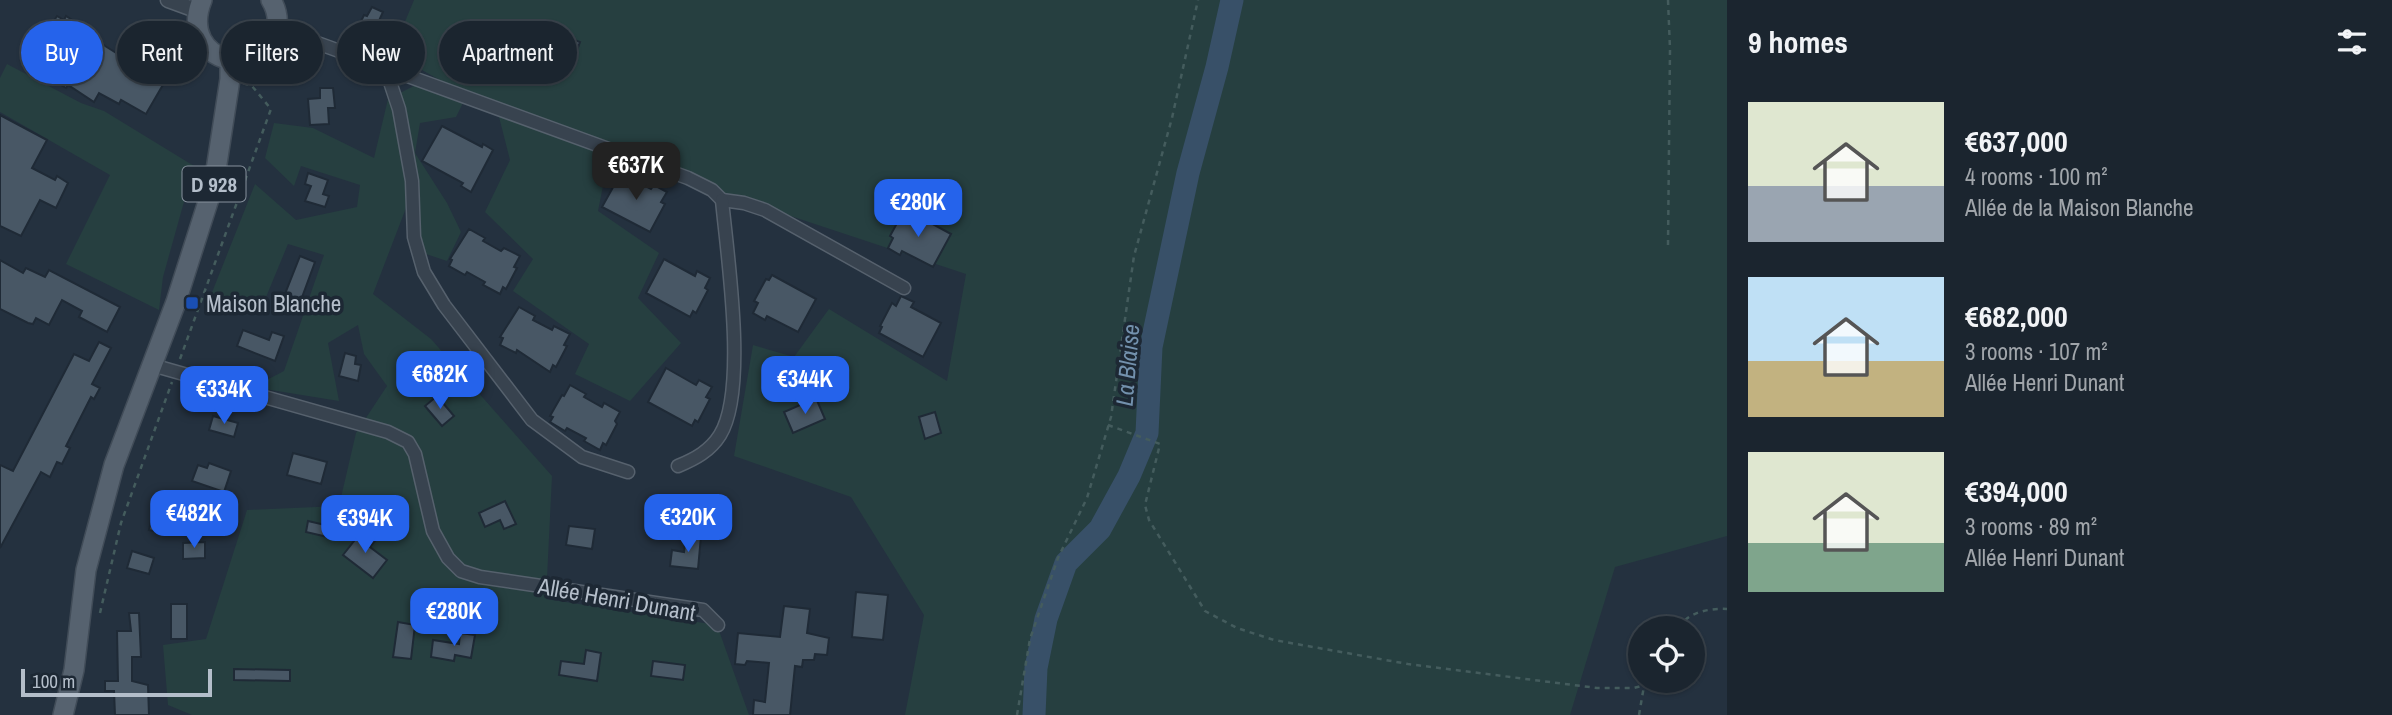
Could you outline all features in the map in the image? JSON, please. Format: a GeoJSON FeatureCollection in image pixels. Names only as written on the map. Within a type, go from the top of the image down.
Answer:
{"type":"FeatureCollection","features":[{"type":"Feature","properties":{"kind":"main road"},"geometry":{"type":"LineString","coordinates":[[271,0],[277,21]]}},
{"type":"Feature","properties":{"kind":"main road"},"geometry":{"type":"LineString","coordinates":[[200,6],[196,24],[200,37],[207,48],[221,60]]}},
{"type":"Feature","properties":{"kind":"main road","name":"D 928"},"geometry":{"type":"LineString","coordinates":[[63,715],[74,670],[86,570],[114,465],[176,302],[214,183],[228,84]]}},
{"type":"Feature","properties":{"kind":"main road","name":"D 928"},"geometry":{"type":"LineString","coordinates":[[74,670],[75,715]]}},
{"type":"Feature","properties":{"kind":"street"},"geometry":{"type":"LineString","coordinates":[[168,0],[200,6]]}},
{"type":"Feature","properties":{"kind":"street"},"geometry":{"type":"LineString","coordinates":[[425,82],[688,178],[712,190],[722,200],[765,210],[904,288]]}},
{"type":"Feature","properties":{"kind":"street"},"geometry":{"type":"LineString","coordinates":[[391,84],[399,110],[412,181],[414,237],[424,272],[444,305],[532,420],[582,457],[628,472]]}},
{"type":"Feature","properties":{"kind":"street"},"geometry":{"type":"LineString","coordinates":[[678,467],[701,456],[720,435],[730,411],[735,337],[722,200]]}},
{"type":"Feature","properties":{"kind":"street","name":"Allée Henri Dunant"},"geometry":{"type":"LineString","coordinates":[[152,365],[388,432],[408,442],[415,454],[433,531],[448,558],[461,571],[480,577],[703,610],[718,625]]}},
{"type":"Feature","properties":{"kind":"path"},"geometry":{"type":"LineString","coordinates":[[1017,715],[1030,639],[1058,558],[1087,498],[1108,425],[1133,256],[1172,118],[1198,0]]}},
{"type":"Feature","properties":{"kind":"path"},"geometry":{"type":"LineString","coordinates":[[1668,0],[1668,245]]}},
{"type":"Feature","properties":{"kind":"path"},"geometry":{"type":"LineString","coordinates":[[100,613],[121,523],[271,109],[250,84]]}},
{"type":"Feature","properties":{"kind":"path"},"geometry":{"type":"LineString","coordinates":[[1108,425],[1160,444],[1145,505],[1149,520],[1205,611],[1237,628],[1274,640],[1408,664],[1597,688],[1628,687]]}},
{"type":"Feature","properties":{"kind":"path"},"geometry":{"type":"LineString","coordinates":[[1691,616],[1697,612],[1727,609]]}},
{"type":"Feature","properties":{"kind":"path"},"geometry":{"type":"LineString","coordinates":[[1639,715],[1643,693]]}},
{"type":"Feature","properties":{"kind":"green space"},"geometry":{"type":"Polygon","coordinates":[[[414,0],[1727,0],[1727,536],[1615,567],[1570,715],[905,715],[924,615],[851,497],[734,456],[753,345],[794,357],[829,309],[947,381],[966,274],[609,156],[598,211],[659,253],[638,298],[681,343],[630,401],[575,374],[589,344],[513,291],[533,259],[485,212],[510,160],[498,113],[447,84],[577,84],[577,21],[439,21],[439,80],[425,72],[425,21],[405,21],[414,0]]]}},
{"type":"Feature","properties":{"kind":"green space"},"geometry":{"type":"Polygon","coordinates":[[[7,64],[21,71],[21,84],[45,84],[81,103],[104,111],[194,166],[163,277],[159,310],[66,264],[110,175],[0,112],[0,78],[7,64]]]}},
{"type":"Feature","properties":{"kind":"green space"},"geometry":{"type":"Polygon","coordinates":[[[418,84],[464,101],[456,117],[420,123],[415,153],[447,203],[461,232],[447,261],[423,253],[415,207],[406,208],[373,294],[431,339],[552,476],[546,599],[717,625],[749,715],[192,715],[168,705],[163,645],[206,639],[247,510],[339,506],[356,433],[387,386],[364,354],[358,325],[328,343],[339,401],[253,387],[284,371],[324,255],[288,244],[259,314],[211,295],[255,184],[296,220],[357,207],[360,185],[301,166],[294,186],[265,158],[274,123],[313,128],[374,158],[388,99],[418,84]]]}},
{"type":"Feature","properties":{"kind":"building"},"geometry":{"type":"Polygon","coordinates":[[[372,7],[383,12],[379,21],[361,21],[364,15],[367,16],[372,7]]]}},
{"type":"Feature","properties":{"kind":"building"},"geometry":{"type":"Polygon","coordinates":[[[57,16],[64,20],[66,16],[74,21],[54,21],[57,16]]]}},
{"type":"Feature","properties":{"kind":"building"},"geometry":{"type":"Polygon","coordinates":[[[103,45],[117,53],[117,84],[163,84],[146,114],[121,100],[119,104],[99,93],[94,102],[68,85],[66,88],[60,84],[103,84],[103,45]]]}},
{"type":"Feature","properties":{"kind":"building"},"geometry":{"type":"Polygon","coordinates":[[[320,88],[333,88],[335,108],[328,108],[329,124],[310,125],[308,99],[320,98],[320,88]]]}},
{"type":"Feature","properties":{"kind":"building"},"geometry":{"type":"Polygon","coordinates":[[[0,115],[47,140],[32,168],[55,180],[57,176],[68,183],[56,208],[40,200],[21,236],[0,226],[0,115]]]}},
{"type":"Feature","properties":{"kind":"building"},"geometry":{"type":"Polygon","coordinates":[[[442,126],[493,150],[471,192],[461,186],[463,183],[422,161],[442,126]]]}},
{"type":"Feature","properties":{"kind":"building"},"geometry":{"type":"Polygon","coordinates":[[[308,173],[328,180],[323,194],[329,196],[325,207],[305,201],[311,186],[305,184],[308,173]]]}},
{"type":"Feature","properties":{"kind":"building"},"geometry":{"type":"Polygon","coordinates":[[[621,173],[651,189],[654,185],[667,192],[661,202],[665,204],[650,232],[602,207],[621,173]]]}},
{"type":"Feature","properties":{"kind":"building"},"geometry":{"type":"Polygon","coordinates":[[[907,210],[951,234],[933,267],[902,251],[900,255],[888,248],[893,238],[890,236],[907,210]]]}},
{"type":"Feature","properties":{"kind":"building"},"geometry":{"type":"Polygon","coordinates":[[[469,229],[501,251],[504,248],[520,256],[506,289],[503,287],[500,294],[467,272],[465,275],[449,266],[452,260],[450,259],[469,229]]]}},
{"type":"Feature","properties":{"kind":"building"},"geometry":{"type":"Polygon","coordinates":[[[300,256],[315,262],[301,300],[285,294],[300,256]]]}},
{"type":"Feature","properties":{"kind":"building"},"geometry":{"type":"Polygon","coordinates":[[[664,259],[695,276],[697,271],[710,278],[705,288],[708,290],[696,313],[693,311],[690,317],[646,293],[664,259]]]}},
{"type":"Feature","properties":{"kind":"building"},"geometry":{"type":"Polygon","coordinates":[[[0,260],[23,273],[26,268],[45,277],[49,270],[120,307],[107,332],[79,317],[82,311],[62,300],[49,325],[36,318],[33,324],[28,323],[0,309],[0,260]]]}},
{"type":"Feature","properties":{"kind":"building"},"geometry":{"type":"Polygon","coordinates":[[[772,275],[816,299],[798,332],[767,316],[765,320],[753,313],[758,303],[754,301],[766,279],[769,280],[772,275]]]}},
{"type":"Feature","properties":{"kind":"building"},"geometry":{"type":"Polygon","coordinates":[[[901,296],[914,302],[911,307],[941,323],[923,357],[879,333],[892,303],[896,306],[901,296]]]}},
{"type":"Feature","properties":{"kind":"building"},"geometry":{"type":"Polygon","coordinates":[[[519,307],[535,316],[533,320],[552,330],[554,326],[570,334],[556,367],[553,365],[550,372],[517,350],[516,353],[500,345],[503,338],[500,337],[519,307]]]}},
{"type":"Feature","properties":{"kind":"building"},"geometry":{"type":"Polygon","coordinates":[[[243,330],[269,340],[272,332],[284,336],[275,361],[237,346],[243,330]]]}},
{"type":"Feature","properties":{"kind":"building"},"geometry":{"type":"Polygon","coordinates":[[[99,342],[111,348],[92,384],[100,388],[94,399],[91,397],[66,446],[70,448],[62,464],[57,462],[50,477],[41,472],[0,548],[0,465],[13,471],[74,354],[89,361],[99,342]]]}},
{"type":"Feature","properties":{"kind":"building"},"geometry":{"type":"Polygon","coordinates":[[[345,353],[356,356],[355,364],[361,365],[358,381],[339,376],[345,353]]]}},
{"type":"Feature","properties":{"kind":"building"},"geometry":{"type":"Polygon","coordinates":[[[666,368],[696,385],[699,380],[712,387],[706,397],[710,399],[698,422],[695,420],[692,426],[648,402],[666,368]]]}},
{"type":"Feature","properties":{"kind":"building"},"geometry":{"type":"Polygon","coordinates":[[[570,385],[602,407],[604,403],[620,412],[606,445],[603,443],[600,450],[584,441],[586,438],[567,428],[565,431],[550,422],[553,417],[550,416],[570,385]]]}},
{"type":"Feature","properties":{"kind":"building"},"geometry":{"type":"Polygon","coordinates":[[[437,396],[454,416],[442,426],[425,406],[437,396]]]}},
{"type":"Feature","properties":{"kind":"building"},"geometry":{"type":"Polygon","coordinates":[[[816,398],[825,419],[793,433],[784,412],[816,398]]]}},
{"type":"Feature","properties":{"kind":"building"},"geometry":{"type":"Polygon","coordinates":[[[935,412],[941,433],[925,439],[919,417],[935,412]]]}},
{"type":"Feature","properties":{"kind":"building"},"geometry":{"type":"Polygon","coordinates":[[[213,416],[238,423],[234,437],[209,430],[213,416]]]}},
{"type":"Feature","properties":{"kind":"building"},"geometry":{"type":"Polygon","coordinates":[[[293,453],[327,462],[321,484],[287,475],[293,453]]]}},
{"type":"Feature","properties":{"kind":"building"},"geometry":{"type":"Polygon","coordinates":[[[209,463],[231,471],[224,492],[192,481],[198,465],[207,468],[209,463]]]}},
{"type":"Feature","properties":{"kind":"building"},"geometry":{"type":"Polygon","coordinates":[[[505,501],[516,524],[504,529],[500,520],[485,527],[479,513],[505,501]]]}},
{"type":"Feature","properties":{"kind":"building"},"geometry":{"type":"Polygon","coordinates":[[[155,502],[168,505],[162,533],[149,530],[155,502]]]}},
{"type":"Feature","properties":{"kind":"building"},"geometry":{"type":"Polygon","coordinates":[[[308,521],[334,527],[332,538],[306,532],[308,521]]]}},
{"type":"Feature","properties":{"kind":"building"},"geometry":{"type":"Polygon","coordinates":[[[569,526],[595,529],[592,549],[566,545],[569,526]]]}},
{"type":"Feature","properties":{"kind":"building"},"geometry":{"type":"Polygon","coordinates":[[[362,531],[375,541],[370,547],[387,560],[373,578],[343,555],[362,531]]]}},
{"type":"Feature","properties":{"kind":"building"},"geometry":{"type":"Polygon","coordinates":[[[686,535],[701,536],[698,569],[670,566],[672,550],[684,552],[686,535]]]}},
{"type":"Feature","properties":{"kind":"building"},"geometry":{"type":"Polygon","coordinates":[[[205,542],[205,558],[183,559],[183,543],[205,542]]]}},
{"type":"Feature","properties":{"kind":"building"},"geometry":{"type":"Polygon","coordinates":[[[132,551],[154,558],[149,574],[127,568],[132,551]]]}},
{"type":"Feature","properties":{"kind":"building"},"geometry":{"type":"Polygon","coordinates":[[[856,592],[888,595],[883,640],[852,637],[856,592]]]}},
{"type":"Feature","properties":{"kind":"building"},"geometry":{"type":"Polygon","coordinates":[[[171,604],[187,604],[187,639],[171,639],[171,604]]]}},
{"type":"Feature","properties":{"kind":"building"},"geometry":{"type":"Polygon","coordinates":[[[784,606],[810,609],[807,633],[829,638],[827,655],[815,654],[814,660],[803,660],[802,667],[795,666],[790,715],[753,715],[754,700],[765,702],[769,663],[747,661],[745,665],[735,664],[738,633],[780,637],[784,606]]]}},
{"type":"Feature","properties":{"kind":"building"},"geometry":{"type":"Polygon","coordinates":[[[129,613],[139,613],[141,657],[132,657],[132,681],[148,685],[149,715],[115,715],[114,691],[105,691],[105,681],[118,681],[117,631],[131,631],[129,613]]]}},
{"type":"Feature","properties":{"kind":"building"},"geometry":{"type":"Polygon","coordinates":[[[398,622],[415,625],[411,659],[393,657],[398,622]]]}},
{"type":"Feature","properties":{"kind":"building"},"geometry":{"type":"Polygon","coordinates":[[[460,633],[475,635],[471,658],[455,655],[454,661],[431,657],[433,640],[459,644],[460,633]]]}},
{"type":"Feature","properties":{"kind":"building"},"geometry":{"type":"Polygon","coordinates":[[[586,650],[601,653],[597,681],[559,675],[561,661],[584,664],[586,650]]]}},
{"type":"Feature","properties":{"kind":"building"},"geometry":{"type":"Polygon","coordinates":[[[653,661],[685,665],[683,680],[651,676],[653,661]]]}},
{"type":"Feature","properties":{"kind":"building"},"geometry":{"type":"Polygon","coordinates":[[[234,669],[290,670],[290,681],[234,680],[234,669]]]}},
{"type":"Feature","properties":{"kind":"waterway","name":"La Blaise"},"geometry":{"type":"LineString","coordinates":[[1034,715],[1036,668],[1046,619],[1066,563],[1100,529],[1129,476],[1147,433],[1151,347],[1188,173],[1232,0]]}},
{"type":"Feature","properties":{"kind":"place","name":"Maison Blanche"},"geometry":{"type":"Point","coordinates":[192,303]}}]}
